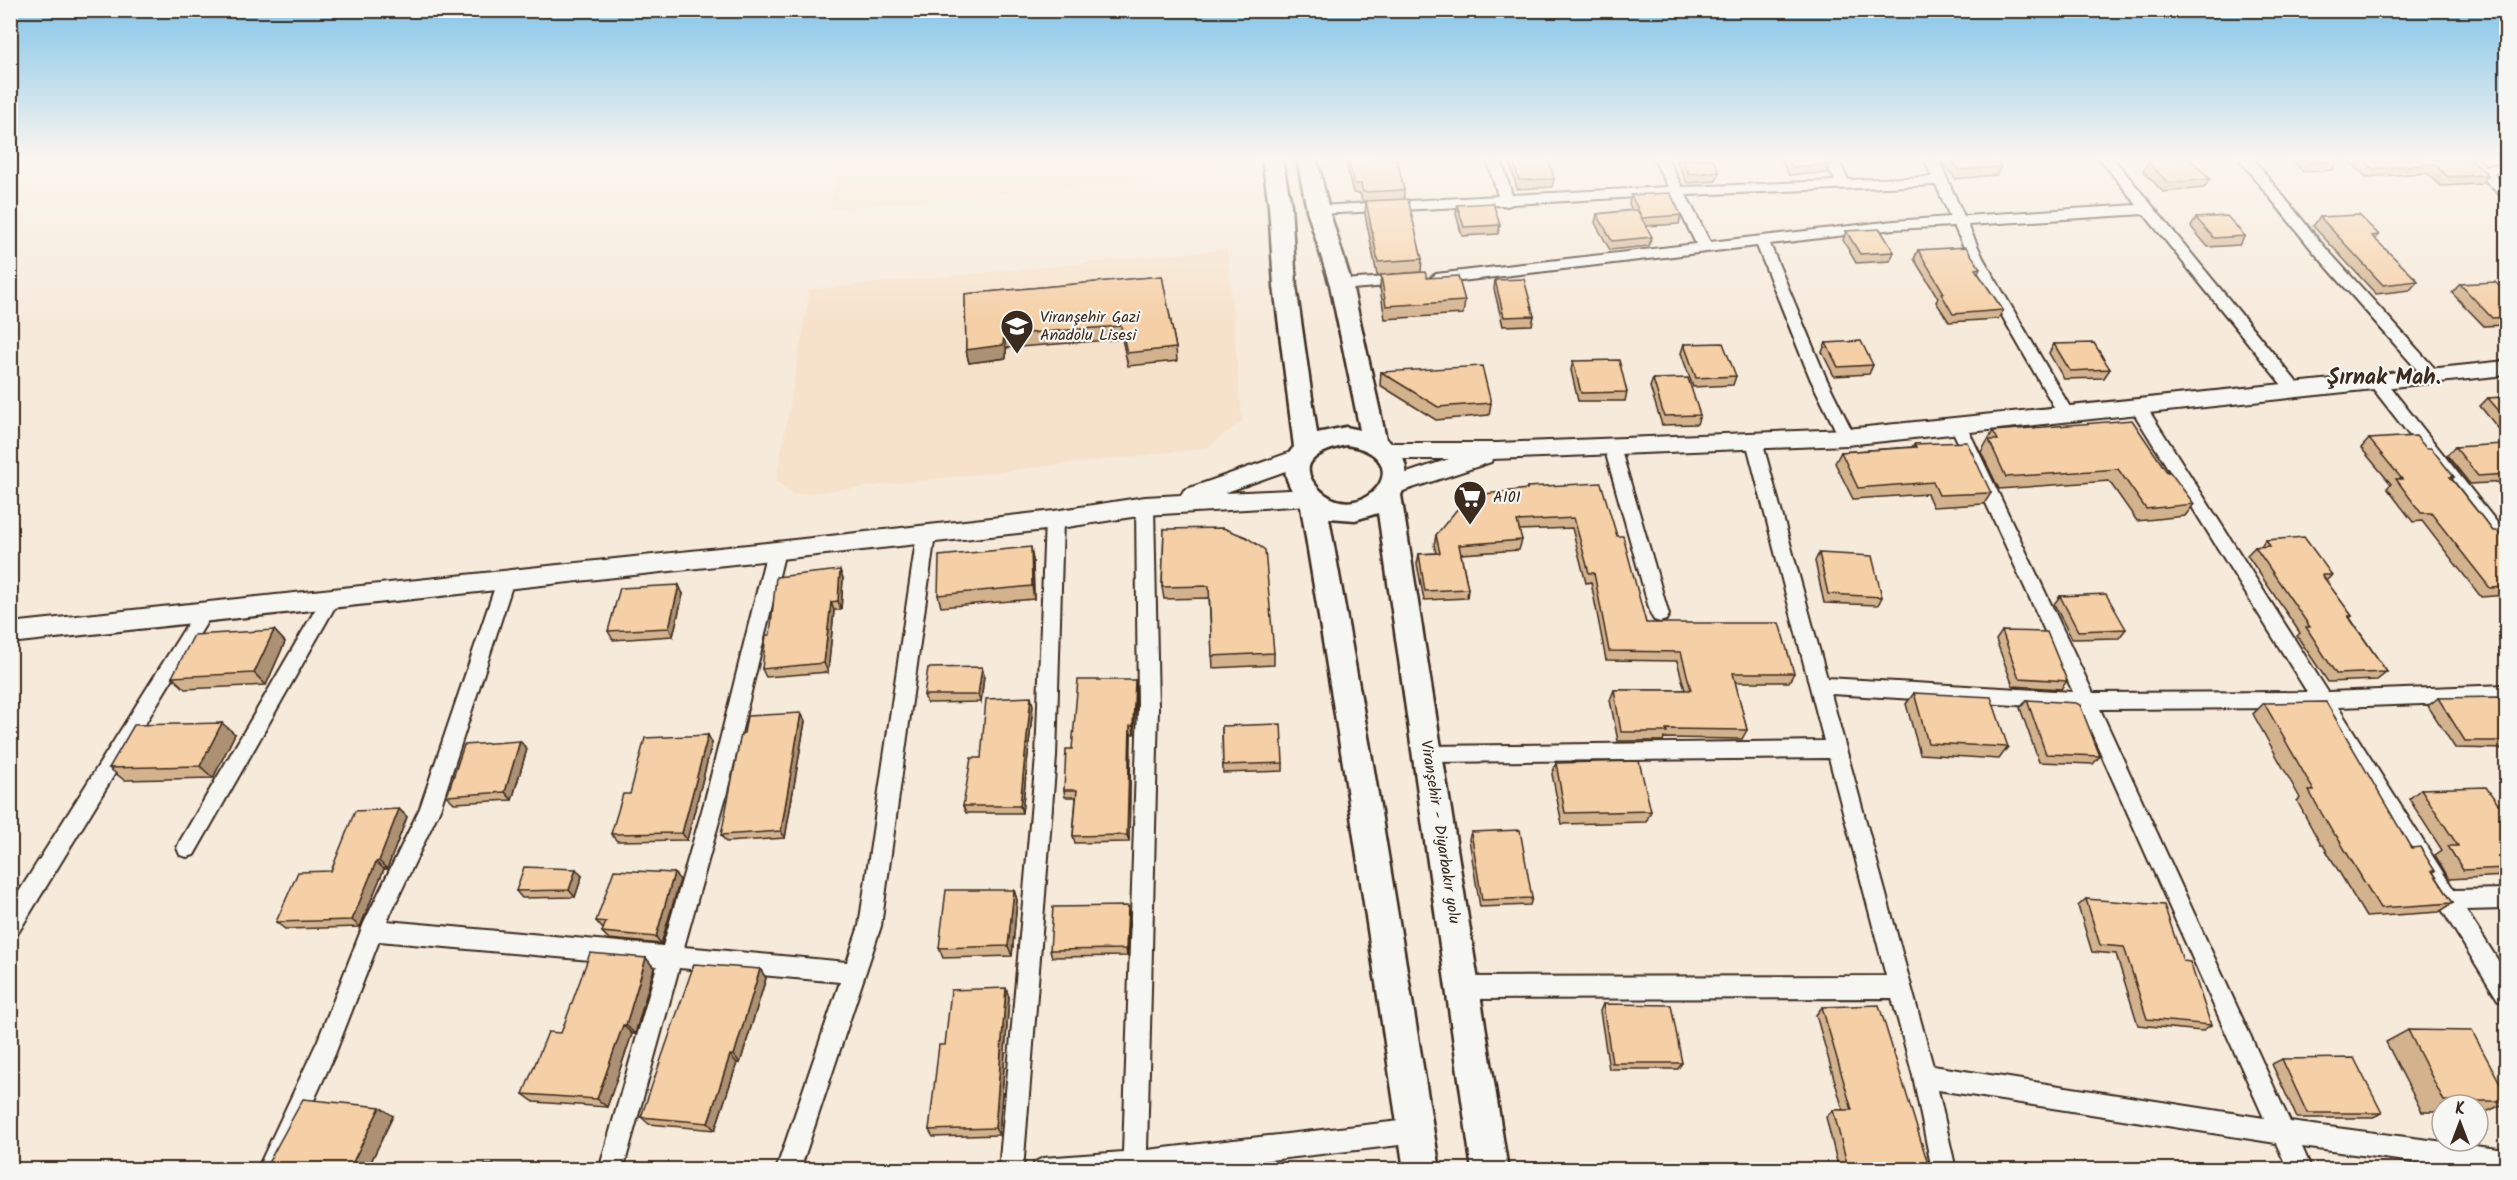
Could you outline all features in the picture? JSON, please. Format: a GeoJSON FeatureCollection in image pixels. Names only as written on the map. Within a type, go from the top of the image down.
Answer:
{"type":"FeatureCollection","features":[{"type":"Feature","properties":{"kind":"main road"},"geometry":{"type":"LineString","coordinates":[[1281,214],[1285,286],[1303,453],[1296,467],[1297,478],[1301,488],[1312,499],[1339,509],[1353,510],[1379,502],[1391,490],[1395,468],[1380,448],[1341,285],[1319,214]]}},
{"type":"Feature","properties":{"kind":"main road"},"geometry":{"type":"LineString","coordinates":[[1303,453],[1331,438],[1346,436],[1362,439],[1380,448]]}},
{"type":"Feature","properties":{"kind":"main road","name":"Viranşehir - Diyarbakır yolu"},"geometry":{"type":"LineString","coordinates":[[1391,490],[1490,1170]]}},
{"type":"Feature","properties":{"kind":"main road"},"geometry":{"type":"LineString","coordinates":[[1312,499],[1422,1170]]}},
{"type":"Feature","properties":{"kind":"street"},"geometry":{"type":"LineString","coordinates":[[1687,214],[1704,246]]}},
{"type":"Feature","properties":{"kind":"street"},"geometry":{"type":"LineString","coordinates":[[1956,214],[1976,258],[2066,414]]}},
{"type":"Feature","properties":{"kind":"street"},"geometry":{"type":"LineString","coordinates":[[1341,285],[1466,276],[1704,246],[1958,219],[2043,214]]}},
{"type":"Feature","properties":{"kind":"street"},"geometry":{"type":"LineString","coordinates":[[2152,214],[2296,391]]}},
{"type":"Feature","properties":{"kind":"street"},"geometry":{"type":"LineString","coordinates":[[2290,214],[2432,376]]}},
{"type":"Feature","properties":{"kind":"street"},"geometry":{"type":"LineString","coordinates":[[1762,241],[1818,378],[1847,437]]}},
{"type":"Feature","properties":{"kind":"street"},"geometry":{"type":"LineString","coordinates":[[1380,448],[1497,452],[1847,437],[2506,368]]}},
{"type":"Feature","properties":{"kind":"street"},"geometry":{"type":"LineString","coordinates":[[2377,382],[2506,546]]}},
{"type":"Feature","properties":{"kind":"street"},"geometry":{"type":"LineString","coordinates":[[2138,407],[2506,992]]}},
{"type":"Feature","properties":{"kind":"street"},"geometry":{"type":"LineString","coordinates":[[1958,425],[2087,701],[2300,1170]]}},
{"type":"Feature","properties":{"kind":"street"},"geometry":{"type":"LineString","coordinates":[[1754,441],[1924,1076],[1944,1170]]}},
{"type":"Feature","properties":{"kind":"street"},"geometry":{"type":"LineString","coordinates":[[1611,447],[1660,615]]}},
{"type":"Feature","properties":{"kind":"street"},"geometry":{"type":"LineString","coordinates":[[1391,490],[1497,452]]}},
{"type":"Feature","properties":{"kind":"street"},"geometry":{"type":"LineString","coordinates":[[1176,503],[1303,453]]}},
{"type":"Feature","properties":{"kind":"street"},"geometry":{"type":"LineString","coordinates":[[10,633],[777,551],[1054,520],[1145,506],[1312,499]]}},
{"type":"Feature","properties":{"kind":"street"},"geometry":{"type":"LineString","coordinates":[[1135,1166],[1135,1088],[1148,708],[1145,506]]}},
{"type":"Feature","properties":{"kind":"street"},"geometry":{"type":"LineString","coordinates":[[1011,1170],[1046,757],[1054,520]]}},
{"type":"Feature","properties":{"kind":"street"},"geometry":{"type":"LineString","coordinates":[[788,1170],[870,926],[926,534]]}},
{"type":"Feature","properties":{"kind":"street"},"geometry":{"type":"LineString","coordinates":[[611,1170],[716,800],[777,551]]}},
{"type":"Feature","properties":{"kind":"street"},"geometry":{"type":"LineString","coordinates":[[269,1170],[327,1046],[372,930],[430,809],[505,579]]}},
{"type":"Feature","properties":{"kind":"street"},"geometry":{"type":"LineString","coordinates":[[187,848],[331,598]]}},
{"type":"Feature","properties":{"kind":"street"},"geometry":{"type":"LineString","coordinates":[[10,926],[204,612]]}},
{"type":"Feature","properties":{"kind":"street"},"geometry":{"type":"LineString","coordinates":[[1819,685],[2087,701],[2323,700],[2506,693]]}},
{"type":"Feature","properties":{"kind":"street"},"geometry":{"type":"LineString","coordinates":[[1428,754],[1837,750]]}},
{"type":"Feature","properties":{"kind":"street"},"geometry":{"type":"LineString","coordinates":[[2449,900],[2506,899]]}},
{"type":"Feature","properties":{"kind":"street"},"geometry":{"type":"LineString","coordinates":[[372,930],[854,973]]}},
{"type":"Feature","properties":{"kind":"street"},"geometry":{"type":"LineString","coordinates":[[1463,988],[1899,987]]}},
{"type":"Feature","properties":{"kind":"street"},"geometry":{"type":"LineString","coordinates":[[1924,1076],[2284,1133],[2506,1162]]}},
{"type":"Feature","properties":{"kind":"street"},"geometry":{"type":"LineString","coordinates":[[1043,1170],[1135,1166],[1417,1131]]}},
{"type":"Feature","properties":{"kind":"shaded area","name":"Viranşehir Gazi Anadolu Lisesi"},"geometry":{"type":"Polygon","coordinates":[[[1227,249],[1242,421],[1207,448],[794,495],[776,481],[810,290],[1227,249]]]}},
{"type":"Feature","properties":{"kind":"building"},"geometry":{"type":"Polygon","coordinates":[[[1369,214],[1412,214],[1422,259],[1378,262],[1369,214]]]}},
{"type":"Feature","properties":{"kind":"building"},"geometry":{"type":"Polygon","coordinates":[[[1460,214],[1497,214],[1500,225],[1464,227],[1460,214]]]}},
{"type":"Feature","properties":{"kind":"building"},"geometry":{"type":"Polygon","coordinates":[[[1597,214],[1639,214],[1652,237],[1612,241],[1597,214]]]}},
{"type":"Feature","properties":{"kind":"building"},"geometry":{"type":"Polygon","coordinates":[[[1640,214],[1681,215],[1642,218],[1640,214]]]}},
{"type":"Feature","properties":{"kind":"building"},"geometry":{"type":"Polygon","coordinates":[[[2359,215],[2379,235],[2372,236],[2418,281],[2383,285],[2320,217],[2359,215]]]}},
{"type":"Feature","properties":{"kind":"building"},"geometry":{"type":"Polygon","coordinates":[[[2227,216],[2245,236],[2214,238],[2196,218],[2227,216]]]}},
{"type":"Feature","properties":{"kind":"building"},"geometry":{"type":"Polygon","coordinates":[[[1880,229],[1894,252],[1860,254],[1846,231],[1880,229]]]}},
{"type":"Feature","properties":{"kind":"building"},"geometry":{"type":"Polygon","coordinates":[[[1966,247],[1980,268],[1975,269],[2003,310],[1953,314],[1941,293],[1944,293],[1918,250],[1966,247]]]}},
{"type":"Feature","properties":{"kind":"building"},"geometry":{"type":"Polygon","coordinates":[[[1425,272],[1427,278],[1458,276],[1465,301],[1386,306],[1381,275],[1425,272]]]}},
{"type":"Feature","properties":{"kind":"building"},"geometry":{"type":"Polygon","coordinates":[[[1162,276],[1176,348],[1127,353],[1121,326],[1004,335],[1003,345],[966,350],[965,294],[1162,276]]]}},
{"type":"Feature","properties":{"kind":"building"},"geometry":{"type":"Polygon","coordinates":[[[1524,279],[1534,316],[1504,317],[1495,280],[1524,279]]]}},
{"type":"Feature","properties":{"kind":"building"},"geometry":{"type":"Polygon","coordinates":[[[2495,282],[2506,293],[2506,317],[2492,318],[2460,284],[2495,282]]]}},
{"type":"Feature","properties":{"kind":"building"},"geometry":{"type":"Polygon","coordinates":[[[1861,341],[1873,365],[1838,367],[1826,343],[1861,341]]]}},
{"type":"Feature","properties":{"kind":"building"},"geometry":{"type":"Polygon","coordinates":[[[1723,343],[1736,376],[1696,378],[1684,344],[1723,343]]]}},
{"type":"Feature","properties":{"kind":"building"},"geometry":{"type":"Polygon","coordinates":[[[2094,343],[2110,369],[2070,371],[2054,344],[2094,343]]]}},
{"type":"Feature","properties":{"kind":"building"},"geometry":{"type":"Polygon","coordinates":[[[1619,360],[1627,392],[1581,393],[1573,361],[1619,360]]]}},
{"type":"Feature","properties":{"kind":"building"},"geometry":{"type":"Polygon","coordinates":[[[1482,366],[1491,403],[1438,407],[1381,372],[1482,366]]]}},
{"type":"Feature","properties":{"kind":"building"},"geometry":{"type":"Polygon","coordinates":[[[1688,378],[1700,415],[1664,416],[1653,379],[1688,378]]]}},
{"type":"Feature","properties":{"kind":"building"},"geometry":{"type":"Polygon","coordinates":[[[2506,397],[2506,419],[2488,398],[2506,397]]]}},
{"type":"Feature","properties":{"kind":"building"},"geometry":{"type":"Polygon","coordinates":[[[2132,420],[2167,472],[2170,472],[2194,504],[2146,509],[2118,469],[2006,477],[1989,440],[1998,440],[1993,431],[2132,420]]]}},
{"type":"Feature","properties":{"kind":"building"},"geometry":{"type":"Polygon","coordinates":[[[2416,436],[2426,448],[2431,448],[2454,477],[2450,477],[2493,531],[2497,531],[2506,542],[2506,587],[2490,588],[2431,513],[2421,513],[2396,479],[2402,479],[2369,439],[2416,436]]]}},
{"type":"Feature","properties":{"kind":"building"},"geometry":{"type":"Polygon","coordinates":[[[1967,442],[1991,493],[1939,495],[1933,482],[1858,488],[1841,452],[1916,447],[1914,444],[1967,442]]]}},
{"type":"Feature","properties":{"kind":"building"},"geometry":{"type":"Polygon","coordinates":[[[2503,444],[2506,448],[2506,474],[2478,476],[2455,447],[2503,444]]]}},
{"type":"Feature","properties":{"kind":"building"},"geometry":{"type":"Polygon","coordinates":[[[1601,483],[1617,536],[1623,536],[1646,623],[1779,623],[1794,673],[1733,673],[1747,730],[1666,729],[1667,732],[1621,732],[1614,690],[1691,690],[1681,652],[1609,651],[1594,573],[1589,573],[1574,518],[1517,521],[1522,540],[1459,545],[1468,589],[1425,591],[1419,554],[1440,553],[1436,535],[1468,496],[1527,489],[1527,487],[1601,483]]]}},
{"type":"Feature","properties":{"kind":"building"},"geometry":{"type":"Polygon","coordinates":[[[1223,528],[1246,537],[1265,550],[1274,653],[1212,656],[1209,586],[1162,587],[1164,529],[1223,528]]]}},
{"type":"Feature","properties":{"kind":"building"},"geometry":{"type":"Polygon","coordinates":[[[2304,537],[2332,575],[2322,575],[2352,616],[2348,616],[2387,672],[2336,674],[2306,627],[2310,627],[2255,547],[2270,546],[2266,540],[2304,537]]]}},
{"type":"Feature","properties":{"kind":"building"},"geometry":{"type":"Polygon","coordinates":[[[1031,547],[1032,586],[938,595],[939,556],[1031,547]]]}},
{"type":"Feature","properties":{"kind":"building"},"geometry":{"type":"Polygon","coordinates":[[[1819,553],[1872,556],[1882,597],[1828,594],[1819,553]]]}},
{"type":"Feature","properties":{"kind":"building"},"geometry":{"type":"Polygon","coordinates":[[[840,570],[838,601],[831,602],[824,663],[762,669],[766,635],[770,635],[776,577],[840,570]]]}},
{"type":"Feature","properties":{"kind":"building"},"geometry":{"type":"Polygon","coordinates":[[[679,585],[669,628],[608,631],[620,588],[679,585]]]}},
{"type":"Feature","properties":{"kind":"building"},"geometry":{"type":"Polygon","coordinates":[[[2106,594],[2126,629],[2078,631],[2060,596],[2106,594]]]}},
{"type":"Feature","properties":{"kind":"building"},"geometry":{"type":"Polygon","coordinates":[[[274,630],[254,673],[172,677],[194,635],[274,630]]]}},
{"type":"Feature","properties":{"kind":"building"},"geometry":{"type":"Polygon","coordinates":[[[2002,631],[2047,632],[2067,681],[2019,678],[2002,631]]]}},
{"type":"Feature","properties":{"kind":"building"},"geometry":{"type":"Polygon","coordinates":[[[982,667],[978,695],[924,695],[928,668],[982,667]]]}},
{"type":"Feature","properties":{"kind":"building"},"geometry":{"type":"Polygon","coordinates":[[[1078,680],[1135,680],[1133,726],[1130,726],[1127,835],[1073,836],[1077,790],[1064,790],[1066,749],[1072,749],[1078,680]]]}},
{"type":"Feature","properties":{"kind":"building"},"geometry":{"type":"Polygon","coordinates":[[[1914,693],[1991,697],[2008,747],[1928,743],[1914,693]]]}},
{"type":"Feature","properties":{"kind":"building"},"geometry":{"type":"Polygon","coordinates":[[[1031,697],[1020,806],[963,806],[971,758],[981,758],[986,699],[1031,697]]]}},
{"type":"Feature","properties":{"kind":"building"},"geometry":{"type":"Polygon","coordinates":[[[2498,697],[2506,710],[2506,741],[2465,741],[2438,698],[2498,697]]]}},
{"type":"Feature","properties":{"kind":"building"},"geometry":{"type":"Polygon","coordinates":[[[2027,700],[2080,705],[2100,756],[2046,754],[2027,700]]]}},
{"type":"Feature","properties":{"kind":"building"},"geometry":{"type":"Polygon","coordinates":[[[2326,702],[2411,848],[2420,847],[2435,871],[2432,871],[2453,903],[2380,908],[2309,791],[2314,791],[2264,703],[2326,702]]]}},
{"type":"Feature","properties":{"kind":"building"},"geometry":{"type":"Polygon","coordinates":[[[801,713],[781,831],[721,835],[741,734],[744,733],[747,716],[801,713]]]}},
{"type":"Feature","properties":{"kind":"building"},"geometry":{"type":"Polygon","coordinates":[[[222,723],[200,766],[109,768],[134,725],[222,723]]]}},
{"type":"Feature","properties":{"kind":"building"},"geometry":{"type":"Polygon","coordinates":[[[1281,724],[1283,763],[1223,765],[1222,726],[1281,724]]]}},
{"type":"Feature","properties":{"kind":"building"},"geometry":{"type":"Polygon","coordinates":[[[708,735],[682,833],[611,834],[623,794],[630,794],[645,738],[708,735]]]}},
{"type":"Feature","properties":{"kind":"building"},"geometry":{"type":"Polygon","coordinates":[[[520,741],[505,792],[447,796],[464,745],[520,741]]]}},
{"type":"Feature","properties":{"kind":"building"},"geometry":{"type":"Polygon","coordinates":[[[1639,761],[1651,811],[1565,813],[1556,763],[1639,761]]]}},
{"type":"Feature","properties":{"kind":"building"},"geometry":{"type":"Polygon","coordinates":[[[2486,787],[2498,804],[2506,804],[2506,868],[2463,870],[2448,846],[2458,846],[2421,789],[2486,787]]]}},
{"type":"Feature","properties":{"kind":"building"},"geometry":{"type":"Polygon","coordinates":[[[399,809],[379,861],[376,862],[352,920],[276,922],[298,872],[331,871],[355,811],[399,809]]]}},
{"type":"Feature","properties":{"kind":"building"},"geometry":{"type":"Polygon","coordinates":[[[1520,830],[1532,898],[1482,900],[1471,832],[1520,830]]]}},
{"type":"Feature","properties":{"kind":"building"},"geometry":{"type":"Polygon","coordinates":[[[524,867],[576,869],[569,890],[516,891],[524,867]]]}},
{"type":"Feature","properties":{"kind":"building"},"geometry":{"type":"Polygon","coordinates":[[[614,870],[674,873],[656,937],[602,932],[606,922],[596,921],[614,870]]]}},
{"type":"Feature","properties":{"kind":"building"},"geometry":{"type":"Polygon","coordinates":[[[946,890],[1014,890],[1008,946],[939,948],[946,890]]]}},
{"type":"Feature","properties":{"kind":"building"},"geometry":{"type":"Polygon","coordinates":[[[2086,899],[2164,905],[2183,961],[2190,962],[2211,1025],[2147,1019],[2124,947],[2100,945],[2086,899]]]}},
{"type":"Feature","properties":{"kind":"building"},"geometry":{"type":"Polygon","coordinates":[[[1128,906],[1126,949],[1050,950],[1053,907],[1128,906]]]}},
{"type":"Feature","properties":{"kind":"building"},"geometry":{"type":"Polygon","coordinates":[[[590,953],[646,958],[626,1025],[623,1025],[597,1099],[523,1094],[548,1032],[561,1033],[590,953]]]}},
{"type":"Feature","properties":{"kind":"building"},"geometry":{"type":"Polygon","coordinates":[[[694,964],[760,969],[734,1055],[730,1055],[708,1123],[641,1117],[694,964]]]}},
{"type":"Feature","properties":{"kind":"building"},"geometry":{"type":"Polygon","coordinates":[[[1006,988],[995,1128],[929,1130],[939,1045],[945,1045],[951,990],[1006,988]]]}},
{"type":"Feature","properties":{"kind":"building"},"geometry":{"type":"Polygon","coordinates":[[[1603,1004],[1671,1005],[1682,1063],[1612,1063],[1603,1004]]]}},
{"type":"Feature","properties":{"kind":"building"},"geometry":{"type":"Polygon","coordinates":[[[1879,1005],[1929,1167],[1848,1167],[1833,1110],[1852,1110],[1822,1007],[1879,1005]]]}},
{"type":"Feature","properties":{"kind":"building"},"geometry":{"type":"Polygon","coordinates":[[[2408,1030],[2472,1031],[2506,1094],[2506,1101],[2490,1101],[2490,1093],[2440,1093],[2408,1030]]]}},
{"type":"Feature","properties":{"kind":"building"},"geometry":{"type":"Polygon","coordinates":[[[2354,1058],[2382,1113],[2307,1113],[2282,1059],[2354,1058]]]}},
{"type":"Feature","properties":{"kind":"building"},"geometry":{"type":"Polygon","coordinates":[[[303,1099],[380,1107],[349,1170],[305,1170],[267,1165],[303,1099]]]}},
{"type":"Feature","properties":{"kind":"building"},"geometry":{"type":"Polygon","coordinates":[[[581,1164],[579,1170],[474,1170],[475,1165],[581,1164]]]}},
{"type":"Feature","properties":{"kind":"place","name":"Viranşehir Gazi Anadolu Lisesi"},"geometry":{"type":"Point","coordinates":[1017,355]}},
{"type":"Feature","properties":{"kind":"place","name":"A101"},"geometry":{"type":"Point","coordinates":[1470,526]}},
{"type":"Feature","properties":{"kind":"district","name":"Şırnak Mah."},"geometry":{"type":"Point","coordinates":[2384,378]}}]}
